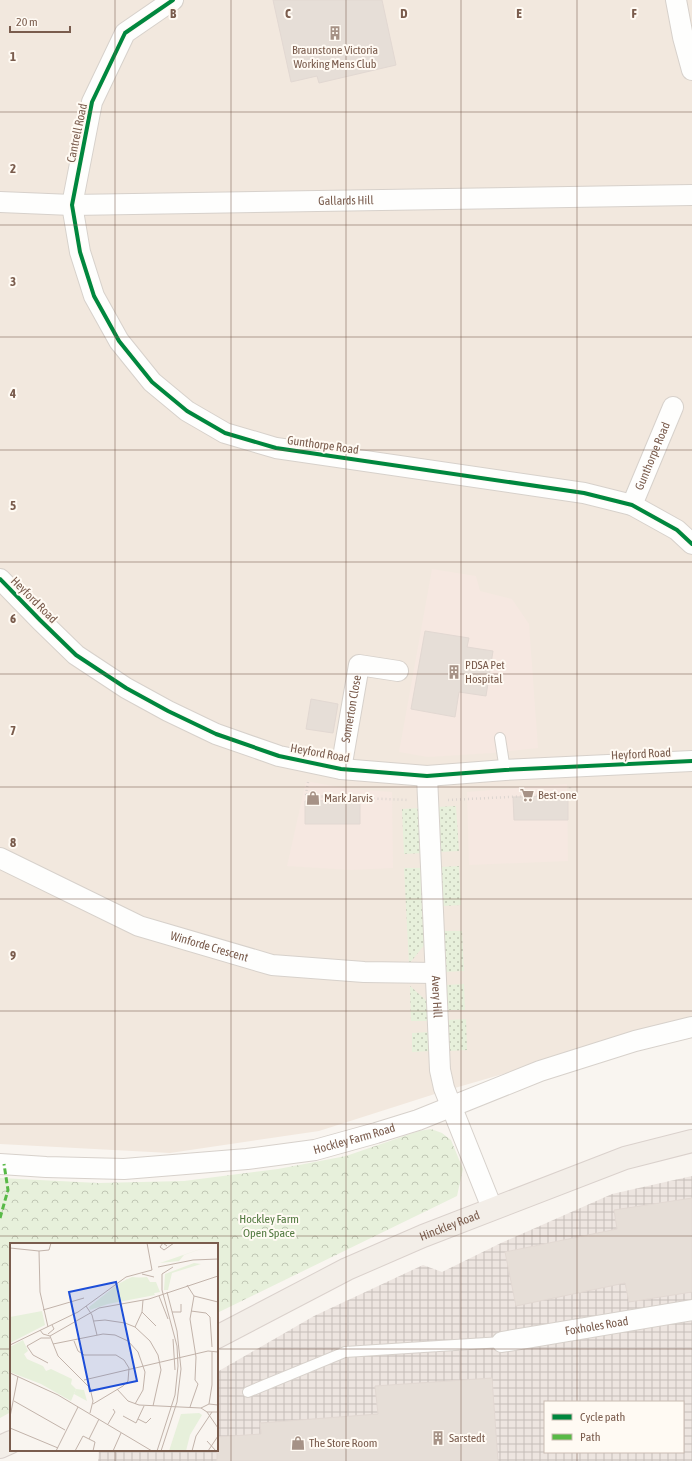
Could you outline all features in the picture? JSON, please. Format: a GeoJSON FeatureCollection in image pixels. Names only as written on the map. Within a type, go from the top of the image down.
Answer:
{"type":"FeatureCollection","features":[{"type":"Feature","properties":{"kind":"main road","name":"Hinckley Road"},"geometry":{"type":"LineString","coordinates":[[218,1336],[347,1269],[423,1236],[492,1208],[625,1158],[692,1141]]}},
{"type":"Feature","properties":{"kind":"main road"},"geometry":{"type":"LineString","coordinates":[[0,1447],[10,1442]]}},
{"type":"Feature","properties":{"kind":"street","name":"Cantrell Road"},"geometry":{"type":"LineString","coordinates":[[72,205],[92,102],[125,33],[173,0]]}},
{"type":"Feature","properties":{"kind":"street"},"geometry":{"type":"LineString","coordinates":[[676,0],[683,37],[692,70]]}},
{"type":"Feature","properties":{"kind":"street","name":"Gallards Hill"},"geometry":{"type":"LineString","coordinates":[[0,202],[72,205],[692,195]]}},
{"type":"Feature","properties":{"kind":"street","name":"Gunthorpe Road"},"geometry":{"type":"LineString","coordinates":[[72,205],[80,252],[94,296],[119,341],[152,382],[187,411],[226,433],[276,448],[584,493],[632,505],[677,530],[692,544]]}},
{"type":"Feature","properties":{"kind":"street","name":"Gunthorpe Road"},"geometry":{"type":"LineString","coordinates":[[632,505],[673,407]]}},
{"type":"Feature","properties":{"kind":"street","name":"Heyford Road"},"geometry":{"type":"LineString","coordinates":[[0,579],[76,655],[126,688],[168,711],[216,734],[279,756],[341,769],[427,776],[505,770],[692,761]]}},
{"type":"Feature","properties":{"kind":"street","name":"Somerton Close"},"geometry":{"type":"LineString","coordinates":[[341,769],[359,665],[398,671]]}},
{"type":"Feature","properties":{"kind":"street","name":"Avery Hill"},"geometry":{"type":"LineString","coordinates":[[427,776],[440,1070],[444,1088],[492,1208]]}},
{"type":"Feature","properties":{"kind":"street","name":"Winforde Crescent"},"geometry":{"type":"LineString","coordinates":[[0,858],[139,926],[272,965],[364,972],[435,973]]}},
{"type":"Feature","properties":{"kind":"street","name":"Hockley Farm Road"},"geometry":{"type":"LineString","coordinates":[[0,1164],[124,1169],[246,1159],[315,1150],[376,1133],[452,1107],[540,1071],[635,1041],[692,1027]]}},
{"type":"Feature","properties":{"kind":"street","name":"Foxholes Road"},"geometry":{"type":"LineString","coordinates":[[502,1342],[692,1310]]}},
{"type":"Feature","properties":{"kind":"lane"},"geometry":{"type":"LineString","coordinates":[[500,738],[505,770]]}},
{"type":"Feature","properties":{"kind":"lane"},"geometry":{"type":"LineString","coordinates":[[248,1392],[345,1352],[502,1342]]}},
{"type":"Feature","properties":{"kind":"path"},"geometry":{"type":"LineString","coordinates":[[307,790],[308,782]]}},
{"type":"Feature","properties":{"kind":"shaded area"},"geometry":{"type":"Polygon","coordinates":[[[0,0],[692,0],[692,1019],[441,1092],[319,1131],[170,1153],[0,1144],[0,0]]]}},
{"type":"Feature","properties":{"kind":"shaded area"},"geometry":{"type":"Polygon","coordinates":[[[432,569],[476,576],[480,591],[512,599],[529,624],[538,748],[492,753],[428,757],[399,752],[432,569]]]}},
{"type":"Feature","properties":{"kind":"shaded area"},"geometry":{"type":"Polygon","coordinates":[[[306,781],[349,789],[392,792],[393,868],[351,870],[287,866],[306,781]]]}},
{"type":"Feature","properties":{"kind":"shaded area"},"geometry":{"type":"Polygon","coordinates":[[[567,784],[568,861],[469,865],[467,792],[567,784]]]}},
{"type":"Feature","properties":{"kind":"shaded area"},"geometry":{"type":"Polygon","coordinates":[[[692,1176],[692,1461],[98,1461],[99,1451],[218,1451],[218,1371],[314,1316],[423,1265],[442,1272],[501,1243],[612,1194],[692,1176]]]}},
{"type":"Feature","properties":{"kind":"green space"},"geometry":{"type":"Polygon","coordinates":[[[456,806],[459,851],[440,852],[438,807],[456,806]]]}},
{"type":"Feature","properties":{"kind":"green space"},"geometry":{"type":"Polygon","coordinates":[[[420,808],[422,853],[404,854],[402,809],[420,808]]]}},
{"type":"Feature","properties":{"kind":"green space"},"geometry":{"type":"Polygon","coordinates":[[[459,866],[461,905],[442,906],[441,867],[459,866]]]}},
{"type":"Feature","properties":{"kind":"green space"},"geometry":{"type":"Polygon","coordinates":[[[404,868],[423,868],[426,943],[409,964],[404,868]]]}},
{"type":"Feature","properties":{"kind":"green space"},"geometry":{"type":"Polygon","coordinates":[[[444,931],[462,931],[464,971],[445,972],[444,931]]]}},
{"type":"Feature","properties":{"kind":"green space"},"geometry":{"type":"Polygon","coordinates":[[[464,984],[465,1010],[447,1010],[446,985],[464,984]]]}},
{"type":"Feature","properties":{"kind":"green space"},"geometry":{"type":"Polygon","coordinates":[[[410,986],[429,1003],[429,1021],[411,1021],[410,986]]]}},
{"type":"Feature","properties":{"kind":"green space"},"geometry":{"type":"Polygon","coordinates":[[[466,1019],[467,1050],[449,1051],[447,1020],[466,1019]]]}},
{"type":"Feature","properties":{"kind":"green space"},"geometry":{"type":"Polygon","coordinates":[[[430,1032],[431,1051],[412,1052],[412,1033],[430,1032]]]}},
{"type":"Feature","properties":{"kind":"green space","name":"Hockley Farm Open Space"},"geometry":{"type":"Polygon","coordinates":[[[431,1129],[442,1133],[451,1140],[463,1169],[457,1196],[218,1313],[218,1243],[10,1243],[10,1413],[0,1418],[0,1178],[98,1183],[184,1181],[278,1169],[346,1156],[419,1131],[431,1129]]]}},
{"type":"Feature","properties":{"kind":"building","name":"Braunstone Victoria Working Mens Club"},"geometry":{"type":"Polygon","coordinates":[[[273,0],[382,0],[396,65],[319,83],[317,76],[291,82],[273,0]]]}},
{"type":"Feature","properties":{"kind":"building","name":"PDSA Pet Hospital"},"geometry":{"type":"Polygon","coordinates":[[[425,631],[469,638],[467,647],[493,651],[486,696],[459,692],[455,717],[411,709],[425,631]]]}},
{"type":"Feature","properties":{"kind":"building"},"geometry":{"type":"Polygon","coordinates":[[[311,699],[338,704],[333,733],[306,729],[311,699]]]}},
{"type":"Feature","properties":{"kind":"building"},"geometry":{"type":"Polygon","coordinates":[[[568,796],[568,820],[514,820],[513,797],[568,796]]]}},
{"type":"Feature","properties":{"kind":"building"},"geometry":{"type":"Polygon","coordinates":[[[360,800],[360,824],[305,824],[305,801],[360,800]]]}},
{"type":"Feature","properties":{"kind":"building"},"geometry":{"type":"Polygon","coordinates":[[[692,1198],[692,1292],[629,1302],[625,1283],[516,1306],[505,1252],[617,1229],[614,1210],[692,1198]]]}},
{"type":"Feature","properties":{"kind":"building","name":"Sarstedt"},"geometry":{"type":"Polygon","coordinates":[[[492,1378],[498,1461],[217,1461],[218,1437],[261,1434],[260,1423],[378,1414],[375,1386],[492,1378]]]}},
{"type":"Feature","properties":{"kind":"marked path"},"geometry":{"type":"LineString","coordinates":[[0,1218],[8,1190],[4,1164]]}},
{"type":"Feature","properties":{"kind":"cycle path"},"geometry":{"type":"LineString","coordinates":[[173,0],[125,33],[92,102],[72,205],[80,252],[94,296],[119,341],[152,382],[187,411],[225,433],[276,448],[584,493],[632,505],[677,530],[692,544]]}},
{"type":"Feature","properties":{"kind":"cycle path"},"geometry":{"type":"LineString","coordinates":[[0,579],[76,655],[126,688],[168,711],[216,734],[279,756],[341,769],[427,776],[505,770],[692,761]]}},
{"type":"Feature","properties":{"kind":"place","name":"Braunstone Victoria Working Mens Club"},"geometry":{"type":"Point","coordinates":[335,33]}},
{"type":"Feature","properties":{"kind":"place","name":"PDSA Pet Hospital"},"geometry":{"type":"Point","coordinates":[454,672]}},
{"type":"Feature","properties":{"kind":"place","name":"Best-one"},"geometry":{"type":"Point","coordinates":[527,795]}},
{"type":"Feature","properties":{"kind":"place","name":"Mark Jarvis"},"geometry":{"type":"Point","coordinates":[313,798]}},
{"type":"Feature","properties":{"kind":"place","name":"Sarstedt"},"geometry":{"type":"Point","coordinates":[438,1438]}},
{"type":"Feature","properties":{"kind":"place","name":"The Store Room"},"geometry":{"type":"Point","coordinates":[298,1443]}}]}
